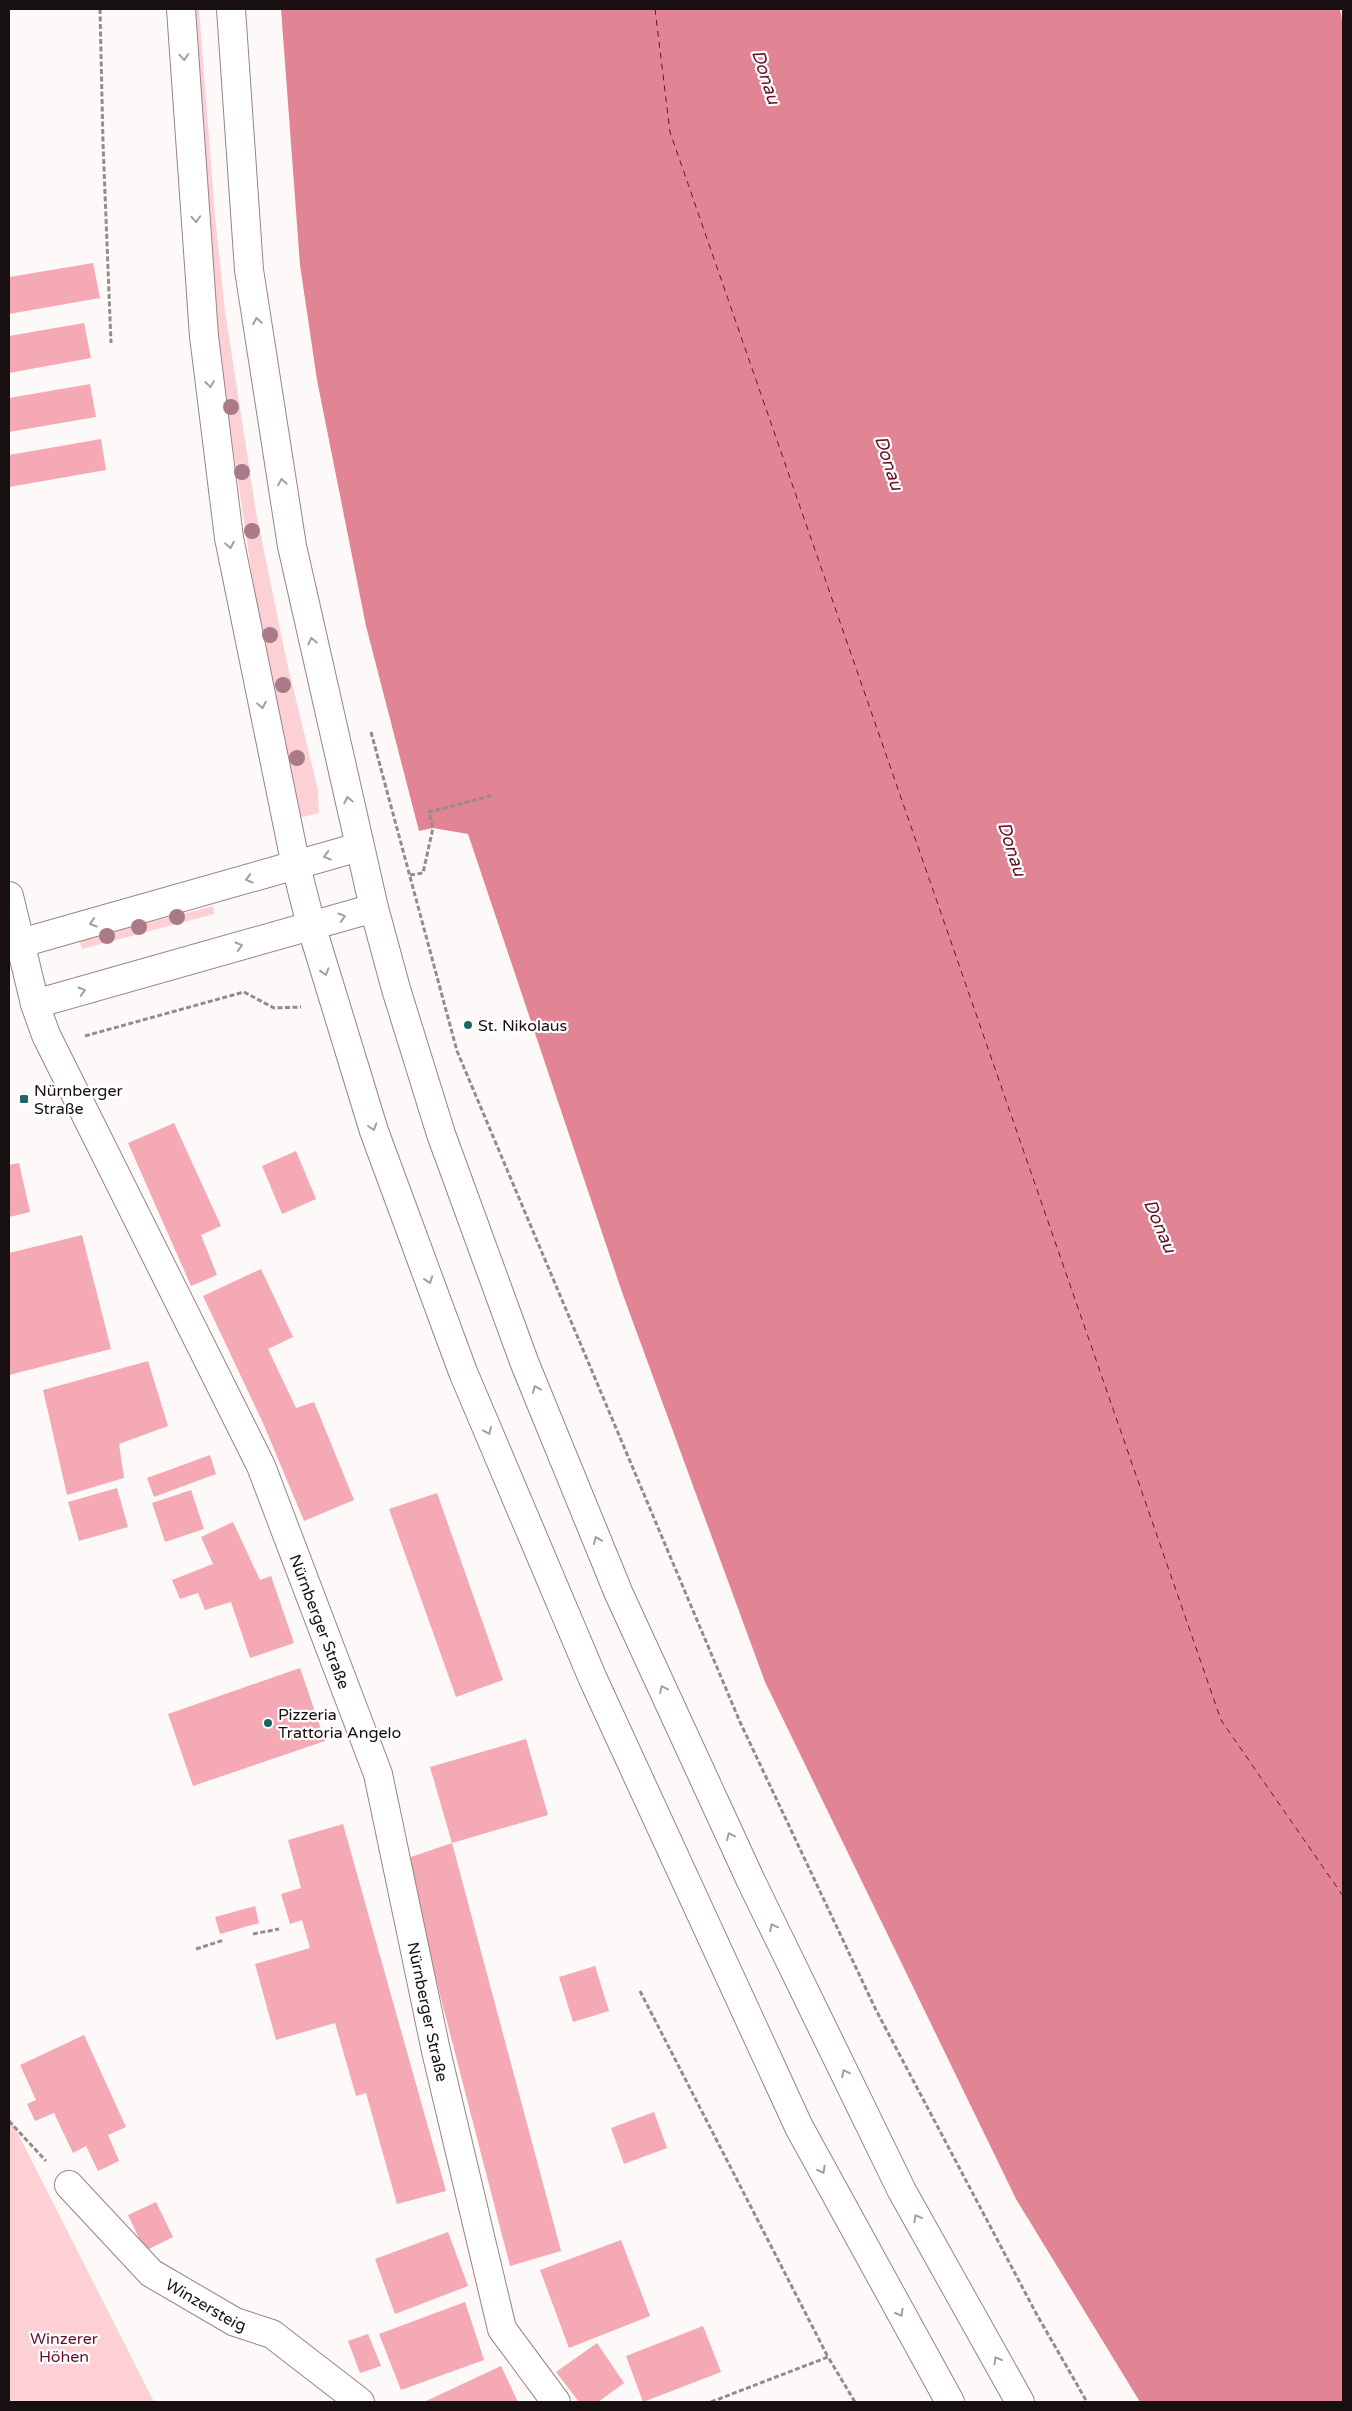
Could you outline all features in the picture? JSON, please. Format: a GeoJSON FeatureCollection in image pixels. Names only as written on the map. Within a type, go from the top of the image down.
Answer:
{"type":"FeatureCollection","features":[{"type":"Feature","properties":{"kind":"main road"},"geometry":{"type":"LineString","coordinates":[[181,9],[204,336],[229,538],[296,866],[311,925],[374,1131],[464,1372],[593,1679],[798,2127],[950,2402]]}},
{"type":"Feature","properties":{"kind":"main road"},"geometry":{"type":"LineString","coordinates":[[231,9],[249,270],[292,546],[374,908],[396,989],[441,1134],[526,1364],[619,1594],[751,1881],[902,2191],[1020,2402]]}},
{"type":"Feature","properties":{"kind":"main road"},"geometry":{"type":"LineString","coordinates":[[21,943],[359,847]]}},
{"type":"Feature","properties":{"kind":"main road","name":"Nürnberger Straße"},"geometry":{"type":"LineString","coordinates":[[9,896],[35,1004],[46,1036],[261,1466],[378,1774],[436,2051],[502,2329],[556,2402]]}},
{"type":"Feature","properties":{"kind":"main road"},"geometry":{"type":"LineString","coordinates":[[35,1004],[374,908]]}},
{"type":"Feature","properties":{"kind":"main road","name":"Winzersteig"},"geometry":{"type":"LineString","coordinates":[[69,2185],[151,2273],[236,2322],[272,2334],[360,2402]]}},
{"type":"Feature","properties":{"kind":"path"},"geometry":{"type":"LineString","coordinates":[[100,9],[111,343]]}},
{"type":"Feature","properties":{"kind":"path"},"geometry":{"type":"LineString","coordinates":[[370,726],[457,1051],[740,1722],[876,2010],[1037,2315],[1087,2402]]}},
{"type":"Feature","properties":{"kind":"path"},"geometry":{"type":"LineString","coordinates":[[410,875],[423,873],[434,828],[429,812],[494,795]]}},
{"type":"Feature","properties":{"kind":"path"},"geometry":{"type":"LineString","coordinates":[[396,989],[438,979]]}},
{"type":"Feature","properties":{"kind":"path"},"geometry":{"type":"LineString","coordinates":[[84,1036],[244,992],[274,1008],[336,1005]]}},
{"type":"Feature","properties":{"kind":"path"},"geometry":{"type":"LineString","coordinates":[[253,1934],[279,1929]]}},
{"type":"Feature","properties":{"kind":"path"},"geometry":{"type":"LineString","coordinates":[[196,1949],[224,1940]]}},
{"type":"Feature","properties":{"kind":"path"},"geometry":{"type":"LineString","coordinates":[[640,1991],[828,2357],[855,2402]]}},
{"type":"Feature","properties":{"kind":"path"},"geometry":{"type":"LineString","coordinates":[[9,2122],[69,2185]]}},
{"type":"Feature","properties":{"kind":"path"},"geometry":{"type":"LineString","coordinates":[[711,2402],[828,2357]]}},
{"type":"Feature","properties":{"kind":"green space"},"geometry":{"type":"Polygon","coordinates":[[[191,9],[199,9],[215,216],[225,311],[256,512],[287,663],[318,790],[319,813],[299,818],[254,589],[216,333],[191,9]]]}},
{"type":"Feature","properties":{"kind":"green space"},"geometry":{"type":"Polygon","coordinates":[[[213,906],[214,914],[82,949],[79,940],[213,906]]]}},
{"type":"Feature","properties":{"kind":"green space","name":"Winzerer Höhen"},"geometry":{"type":"Polygon","coordinates":[[[9,2116],[154,2402],[9,2402],[9,2116]]]}},
{"type":"Feature","properties":{"kind":"water","name":"Donau"},"geometry":{"type":"Polygon","coordinates":[[[281,9],[1340,9],[1343,26],[1343,2402],[1140,2402],[1016,2199],[765,1682],[623,1295],[468,834],[433,828],[419,831],[366,626],[317,380],[300,265],[281,9]]]}},
{"type":"Feature","properties":{"kind":"building"},"geometry":{"type":"Polygon","coordinates":[[[93,263],[100,298],[9,314],[9,277],[93,263]]]}},
{"type":"Feature","properties":{"kind":"building"},"geometry":{"type":"Polygon","coordinates":[[[84,323],[91,358],[9,373],[9,336],[84,323]]]}},
{"type":"Feature","properties":{"kind":"building"},"geometry":{"type":"Polygon","coordinates":[[[90,384],[96,417],[9,432],[9,398],[90,384]]]}},
{"type":"Feature","properties":{"kind":"building"},"geometry":{"type":"Polygon","coordinates":[[[101,439],[106,470],[9,487],[9,455],[101,439]]]}},
{"type":"Feature","properties":{"kind":"building"},"geometry":{"type":"Polygon","coordinates":[[[174,1123],[221,1226],[201,1235],[217,1275],[191,1286],[128,1143],[174,1123]]]}},
{"type":"Feature","properties":{"kind":"building"},"geometry":{"type":"Polygon","coordinates":[[[296,1151],[316,1199],[282,1214],[262,1166],[296,1151]]]}},
{"type":"Feature","properties":{"kind":"building"},"geometry":{"type":"Polygon","coordinates":[[[19,1163],[30,1212],[9,1217],[9,1165],[19,1163]]]}},
{"type":"Feature","properties":{"kind":"building"},"geometry":{"type":"Polygon","coordinates":[[[82,1235],[111,1349],[9,1375],[9,1253],[82,1235]]]}},
{"type":"Feature","properties":{"kind":"building"},"geometry":{"type":"Polygon","coordinates":[[[261,1269],[293,1337],[268,1349],[296,1408],[314,1402],[354,1500],[304,1521],[263,1423],[203,1296],[261,1269]]]}},
{"type":"Feature","properties":{"kind":"building"},"geometry":{"type":"Polygon","coordinates":[[[148,1361],[168,1426],[119,1444],[124,1478],[67,1495],[43,1390],[148,1361]]]}},
{"type":"Feature","properties":{"kind":"building"},"geometry":{"type":"Polygon","coordinates":[[[210,1455],[216,1474],[154,1497],[147,1478],[210,1455]]]}},
{"type":"Feature","properties":{"kind":"building"},"geometry":{"type":"Polygon","coordinates":[[[117,1488],[128,1527],[79,1541],[68,1502],[117,1488]]]}},
{"type":"Feature","properties":{"kind":"building"},"geometry":{"type":"Polygon","coordinates":[[[191,1490],[204,1529],[165,1542],[152,1503],[191,1490]]]}},
{"type":"Feature","properties":{"kind":"building"},"geometry":{"type":"Polygon","coordinates":[[[437,1493],[503,1680],[456,1697],[389,1509],[437,1493]]]}},
{"type":"Feature","properties":{"kind":"building"},"geometry":{"type":"Polygon","coordinates":[[[233,1522],[260,1580],[271,1576],[294,1643],[250,1658],[231,1602],[205,1610],[198,1593],[180,1599],[172,1580],[213,1564],[201,1537],[233,1522]]]}},
{"type":"Feature","properties":{"kind":"building"},"geometry":{"type":"Polygon","coordinates":[[[300,1668],[325,1741],[193,1786],[168,1714],[300,1668]]]}},
{"type":"Feature","properties":{"kind":"building"},"geometry":{"type":"Polygon","coordinates":[[[526,1739],[548,1815],[452,1843],[430,1767],[526,1739]]]}},
{"type":"Feature","properties":{"kind":"building"},"geometry":{"type":"Polygon","coordinates":[[[343,1824],[446,2191],[397,2204],[366,2093],[356,2096],[335,2023],[276,2040],[255,1964],[310,1948],[302,1920],[290,1924],[281,1894],[301,1888],[288,1840],[343,1824]]]}},
{"type":"Feature","properties":{"kind":"building"},"geometry":{"type":"Polygon","coordinates":[[[452,1843],[561,2251],[510,2266],[405,1859],[452,1843]]]}},
{"type":"Feature","properties":{"kind":"building"},"geometry":{"type":"Polygon","coordinates":[[[255,1906],[259,1923],[220,1934],[215,1917],[255,1906]]]}},
{"type":"Feature","properties":{"kind":"building"},"geometry":{"type":"Polygon","coordinates":[[[595,1966],[609,2011],[573,2022],[559,1977],[595,1966]]]}},
{"type":"Feature","properties":{"kind":"building"},"geometry":{"type":"Polygon","coordinates":[[[84,2035],[126,2127],[108,2135],[119,2161],[98,2171],[86,2146],[73,2153],[54,2113],[35,2121],[27,2104],[36,2100],[20,2065],[84,2035]]]}},
{"type":"Feature","properties":{"kind":"building"},"geometry":{"type":"Polygon","coordinates":[[[654,2112],[667,2148],[624,2164],[611,2128],[654,2112]]]}},
{"type":"Feature","properties":{"kind":"building"},"geometry":{"type":"Polygon","coordinates":[[[156,2202],[173,2237],[145,2251],[128,2215],[156,2202]]]}},
{"type":"Feature","properties":{"kind":"building"},"geometry":{"type":"Polygon","coordinates":[[[448,2232],[468,2286],[395,2314],[375,2259],[448,2232]]]}},
{"type":"Feature","properties":{"kind":"building"},"geometry":{"type":"Polygon","coordinates":[[[621,2240],[650,2316],[569,2348],[540,2270],[621,2240]]]}},
{"type":"Feature","properties":{"kind":"building"},"geometry":{"type":"Polygon","coordinates":[[[465,2302],[484,2360],[401,2390],[379,2334],[465,2302]]]}},
{"type":"Feature","properties":{"kind":"building"},"geometry":{"type":"Polygon","coordinates":[[[703,2326],[721,2372],[643,2402],[626,2356],[703,2326]]]}},
{"type":"Feature","properties":{"kind":"building"},"geometry":{"type":"Polygon","coordinates":[[[368,2334],[381,2366],[360,2373],[348,2341],[368,2334]]]}},
{"type":"Feature","properties":{"kind":"building"},"geometry":{"type":"Polygon","coordinates":[[[597,2343],[624,2383],[598,2402],[579,2402],[556,2372],[597,2343]]]}},
{"type":"Feature","properties":{"kind":"building"},"geometry":{"type":"Polygon","coordinates":[[[501,2366],[518,2402],[424,2402],[471,2380],[501,2366]]]}},
{"type":"Feature","properties":{"kind":"ferry route"},"geometry":{"type":"LineString","coordinates":[[655,9],[670,132],[1221,1720],[1343,1896]]}},
{"type":"Feature","properties":{"kind":"place","name":"St. Nikolaus"},"geometry":{"type":"Point","coordinates":[468,1025]}},
{"type":"Feature","properties":{"kind":"place","name":"Nürnberger Straße"},"geometry":{"type":"Point","coordinates":[24,1099]}},
{"type":"Feature","properties":{"kind":"place","name":"Pizzeria Trattoria Angelo"},"geometry":{"type":"Point","coordinates":[268,1723]}}]}
